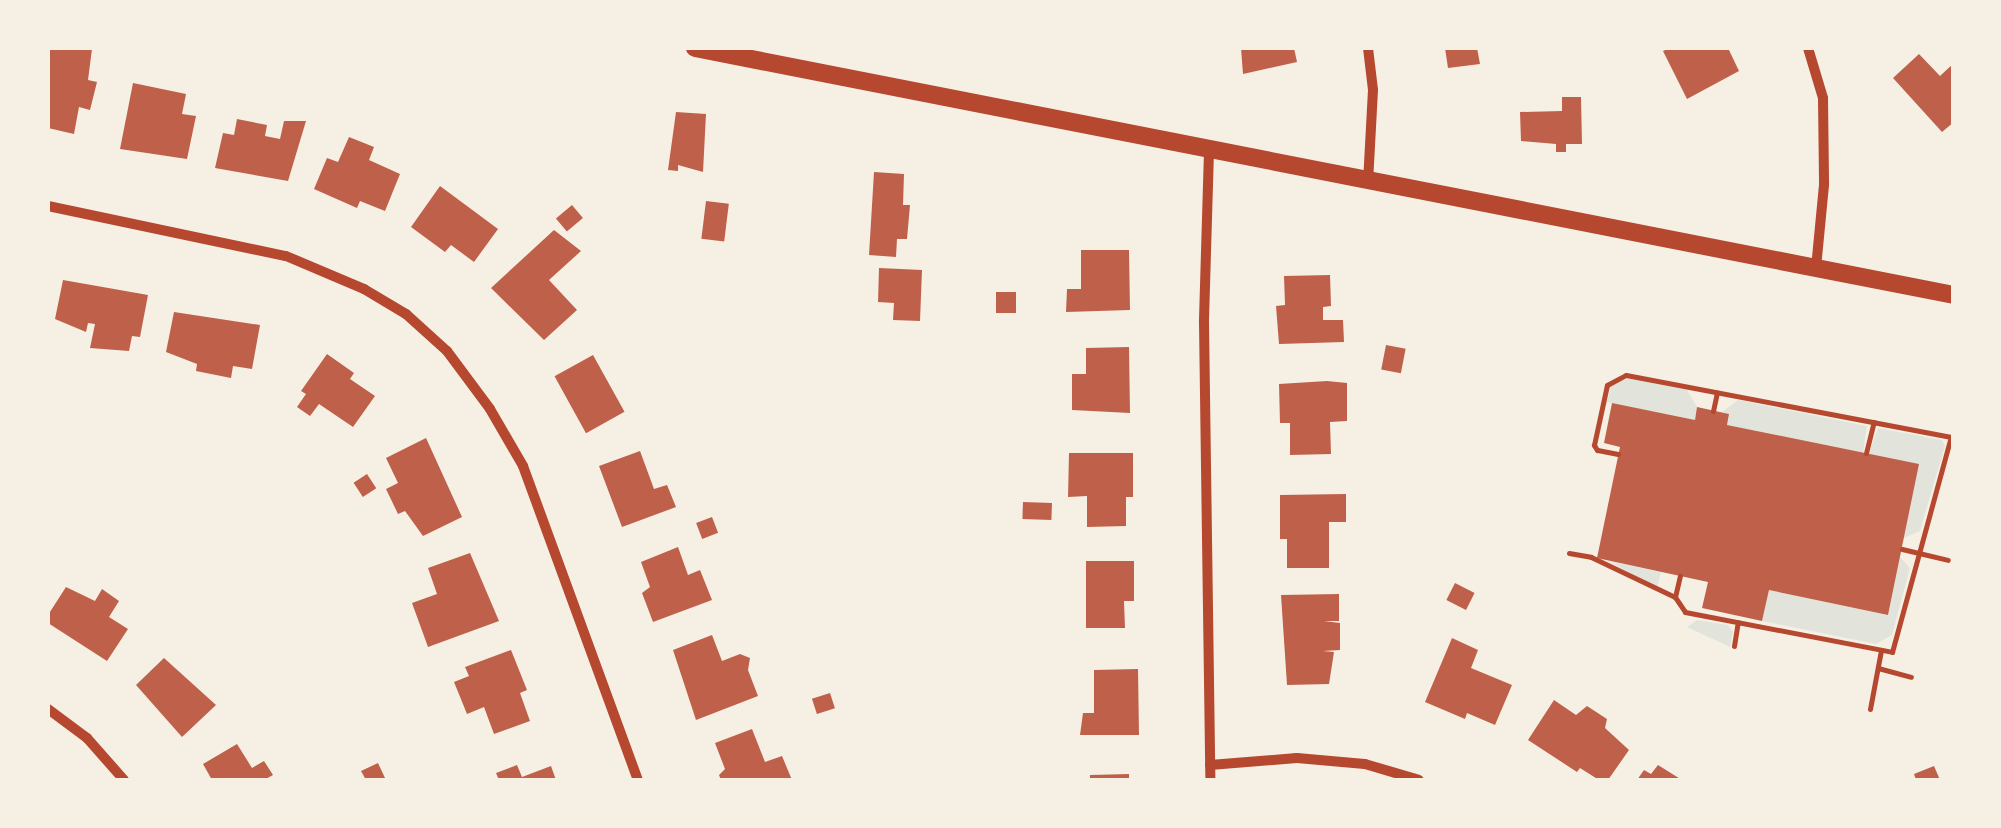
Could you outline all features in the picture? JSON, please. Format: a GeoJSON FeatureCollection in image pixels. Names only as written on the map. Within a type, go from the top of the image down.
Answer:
{"type":"FeatureCollection","features":[{"type":"Feature","properties":{"kind":"street"},"geometry":{"type":"LineString","coordinates":[[695,48],[1954,295]]}},
{"type":"Feature","properties":{"kind":"street"},"geometry":{"type":"LineString","coordinates":[[1368,48],[1373,90],[1368,182]]}},
{"type":"Feature","properties":{"kind":"street"},"geometry":{"type":"LineString","coordinates":[[1808,48],[1822,98],[1824,185],[1816,268]]}},
{"type":"Feature","properties":{"kind":"street"},"geometry":{"type":"LineString","coordinates":[[1209,151],[1204,323],[1210,780]]}},
{"type":"Feature","properties":{"kind":"street"},"geometry":{"type":"LineString","coordinates":[[48,206],[286,256],[406,314],[447,351],[490,409],[523,466],[638,780]]}},
{"type":"Feature","properties":{"kind":"street"},"geometry":{"type":"LineString","coordinates":[[48,709],[87,738],[124,780]]}},
{"type":"Feature","properties":{"kind":"street"},"geometry":{"type":"LineString","coordinates":[[1210,765],[1297,758],[1365,764],[1419,780]]}},
{"type":"Feature","properties":{"kind":"path"},"geometry":{"type":"LineString","coordinates":[[1568,554],[1591,558],[1675,597],[1685,612],[1892,652],[1952,437],[1620,375],[1607,385],[1594,444],[1597,450],[1618,454]]}},
{"type":"Feature","properties":{"kind":"path"},"geometry":{"type":"LineString","coordinates":[[1713,411],[1717,392]]}},
{"type":"Feature","properties":{"kind":"path"},"geometry":{"type":"LineString","coordinates":[[1866,453],[1874,422]]}},
{"type":"Feature","properties":{"kind":"path"},"geometry":{"type":"LineString","coordinates":[[1902,549],[1948,560]]}},
{"type":"Feature","properties":{"kind":"path"},"geometry":{"type":"LineString","coordinates":[[1675,597],[1680,576]]}},
{"type":"Feature","properties":{"kind":"path"},"geometry":{"type":"LineString","coordinates":[[1734,646],[1738,622]]}},
{"type":"Feature","properties":{"kind":"path"},"geometry":{"type":"LineString","coordinates":[[1870,708],[1882,650]]}},
{"type":"Feature","properties":{"kind":"path"},"geometry":{"type":"LineString","coordinates":[[1878,668],[1911,678]]}},
{"type":"Feature","properties":{"kind":"shaded area"},"geometry":{"type":"Polygon","coordinates":[[[1628,378],[1687,390],[1697,407],[1695,420],[1607,402],[1611,386],[1628,378]]]}},
{"type":"Feature","properties":{"kind":"shaded area"},"geometry":{"type":"Polygon","coordinates":[[[1738,400],[1867,426],[1863,453],[1727,425],[1729,414],[1722,412],[1738,400]]]}},
{"type":"Feature","properties":{"kind":"shaded area"},"geometry":{"type":"Polygon","coordinates":[[[1878,428],[1942,440],[1945,446],[1920,531],[1904,538],[1918,465],[1869,454],[1878,428]]]}},
{"type":"Feature","properties":{"kind":"shaded area"},"geometry":{"type":"Polygon","coordinates":[[[1900,557],[1910,568],[1892,635],[1876,644],[1762,621],[1769,590],[1888,615],[1900,557]]]}},
{"type":"Feature","properties":{"kind":"shaded area"},"geometry":{"type":"Polygon","coordinates":[[[1608,561],[1661,572],[1658,585],[1656,587],[1608,561]]]}},
{"type":"Feature","properties":{"kind":"shaded area"},"geometry":{"type":"Polygon","coordinates":[[[1697,620],[1728,625],[1733,632],[1730,647],[1687,627],[1697,620]]]}},
{"type":"Feature","properties":{"kind":"building"},"geometry":{"type":"Polygon","coordinates":[[[49,48],[92,49],[88,80],[97,82],[90,110],[79,107],[74,134],[48,128],[49,48]]]}},
{"type":"Feature","properties":{"kind":"building"},"geometry":{"type":"Polygon","coordinates":[[[1241,48],[1294,48],[1297,62],[1243,74],[1241,48]]]}},
{"type":"Feature","properties":{"kind":"building"},"geometry":{"type":"Polygon","coordinates":[[[1445,48],[1477,48],[1480,64],[1448,68],[1445,48]]]}},
{"type":"Feature","properties":{"kind":"building"},"geometry":{"type":"Polygon","coordinates":[[[1728,48],[1739,71],[1687,99],[1663,51],[1728,48]]]}},
{"type":"Feature","properties":{"kind":"building"},"geometry":{"type":"Polygon","coordinates":[[[1919,54],[1940,76],[1954,63],[1954,122],[1942,132],[1893,78],[1919,54]]]}},
{"type":"Feature","properties":{"kind":"building"},"geometry":{"type":"Polygon","coordinates":[[[133,83],[186,94],[182,114],[196,116],[187,159],[120,149],[133,83]]]}},
{"type":"Feature","properties":{"kind":"building"},"geometry":{"type":"Polygon","coordinates":[[[1562,97],[1581,97],[1582,144],[1566,144],[1566,152],[1556,152],[1556,144],[1521,141],[1520,112],[1562,111],[1562,97]]]}},
{"type":"Feature","properties":{"kind":"building"},"geometry":{"type":"Polygon","coordinates":[[[676,112],[706,114],[703,172],[678,165],[678,171],[668,170],[676,112]]]}},
{"type":"Feature","properties":{"kind":"building"},"geometry":{"type":"Polygon","coordinates":[[[237,119],[267,125],[265,136],[280,139],[284,121],[306,121],[288,181],[215,168],[223,133],[234,135],[237,119]]]}},
{"type":"Feature","properties":{"kind":"building"},"geometry":{"type":"Polygon","coordinates":[[[349,137],[374,147],[369,160],[400,174],[385,211],[360,201],[357,208],[314,189],[327,158],[338,162],[349,137]]]}},
{"type":"Feature","properties":{"kind":"building"},"geometry":{"type":"Polygon","coordinates":[[[874,172],[904,174],[903,205],[910,205],[907,239],[897,239],[896,257],[869,255],[874,172]]]}},
{"type":"Feature","properties":{"kind":"building"},"geometry":{"type":"Polygon","coordinates":[[[440,186],[498,229],[474,262],[451,245],[445,252],[411,227],[440,186]]]}},
{"type":"Feature","properties":{"kind":"building"},"geometry":{"type":"Polygon","coordinates":[[[706,201],[729,204],[724,242],[701,239],[706,201]]]}},
{"type":"Feature","properties":{"kind":"building"},"geometry":{"type":"Polygon","coordinates":[[[572,205],[583,218],[567,232],[556,218],[572,205]]]}},
{"type":"Feature","properties":{"kind":"building"},"geometry":{"type":"Polygon","coordinates":[[[554,230],[581,251],[549,280],[577,310],[544,340],[491,288],[554,230]]]}},
{"type":"Feature","properties":{"kind":"building"},"geometry":{"type":"Polygon","coordinates":[[[1081,250],[1129,250],[1130,310],[1066,312],[1067,289],[1081,289],[1081,250]]]}},
{"type":"Feature","properties":{"kind":"building"},"geometry":{"type":"Polygon","coordinates":[[[879,268],[922,270],[920,321],[893,320],[894,303],[878,302],[879,268]]]}},
{"type":"Feature","properties":{"kind":"building"},"geometry":{"type":"Polygon","coordinates":[[[1330,275],[1331,306],[1323,307],[1323,320],[1343,320],[1344,342],[1279,344],[1276,306],[1285,305],[1284,276],[1330,275]]]}},
{"type":"Feature","properties":{"kind":"building"},"geometry":{"type":"Polygon","coordinates":[[[63,280],[148,295],[140,337],[132,336],[129,351],[90,348],[95,324],[88,323],[86,332],[55,319],[63,280]]]}},
{"type":"Feature","properties":{"kind":"building"},"geometry":{"type":"Polygon","coordinates":[[[996,292],[1016,292],[1016,313],[996,313],[996,292]]]}},
{"type":"Feature","properties":{"kind":"building"},"geometry":{"type":"Polygon","coordinates":[[[174,312],[260,325],[252,369],[233,366],[231,378],[196,371],[197,364],[166,352],[174,312]]]}},
{"type":"Feature","properties":{"kind":"building"},"geometry":{"type":"Polygon","coordinates":[[[1386,345],[1406,349],[1401,373],[1381,370],[1386,345]]]}},
{"type":"Feature","properties":{"kind":"building"},"geometry":{"type":"Polygon","coordinates":[[[1129,347],[1130,413],[1072,410],[1072,374],[1086,374],[1086,348],[1129,347]]]}},
{"type":"Feature","properties":{"kind":"building"},"geometry":{"type":"Polygon","coordinates":[[[327,354],[354,373],[350,379],[375,396],[353,427],[319,404],[310,416],[297,407],[306,394],[301,391],[327,354]]]}},
{"type":"Feature","properties":{"kind":"building"},"geometry":{"type":"Polygon","coordinates":[[[593,355],[625,412],[586,433],[555,376],[593,355]]]}},
{"type":"Feature","properties":{"kind":"building"},"geometry":{"type":"Polygon","coordinates":[[[1347,383],[1347,421],[1330,422],[1331,454],[1290,455],[1290,423],[1280,423],[1279,384],[1347,383]]]}},
{"type":"Feature","properties":{"kind":"building"},"geometry":{"type":"Polygon","coordinates":[[[1612,403],[1695,420],[1697,407],[1729,414],[1727,425],[1919,464],[1888,615],[1769,590],[1762,621],[1702,608],[1708,582],[1597,558],[1620,447],[1604,443],[1612,403]]]}},
{"type":"Feature","properties":{"kind":"building"},"geometry":{"type":"Polygon","coordinates":[[[426,438],[462,517],[423,536],[405,511],[398,514],[386,489],[398,483],[386,458],[426,438]]]}},
{"type":"Feature","properties":{"kind":"building"},"geometry":{"type":"Polygon","coordinates":[[[640,451],[654,489],[667,485],[676,507],[622,527],[599,466],[640,451]]]}},
{"type":"Feature","properties":{"kind":"building"},"geometry":{"type":"Polygon","coordinates":[[[1069,453],[1133,453],[1133,497],[1126,497],[1126,526],[1087,527],[1087,496],[1068,497],[1069,453]]]}},
{"type":"Feature","properties":{"kind":"building"},"geometry":{"type":"Polygon","coordinates":[[[367,474],[376,488],[363,497],[354,483],[367,474]]]}},
{"type":"Feature","properties":{"kind":"building"},"geometry":{"type":"Polygon","coordinates":[[[1346,494],[1346,522],[1329,522],[1329,568],[1287,568],[1287,539],[1280,539],[1280,495],[1346,494]]]}},
{"type":"Feature","properties":{"kind":"building"},"geometry":{"type":"Polygon","coordinates":[[[1023,502],[1052,503],[1051,520],[1022,519],[1023,502]]]}},
{"type":"Feature","properties":{"kind":"building"},"geometry":{"type":"Polygon","coordinates":[[[712,517],[718,533],[702,539],[696,523],[712,517]]]}},
{"type":"Feature","properties":{"kind":"building"},"geometry":{"type":"Polygon","coordinates":[[[678,547],[688,575],[700,570],[712,600],[653,622],[642,593],[650,587],[641,562],[678,547]]]}},
{"type":"Feature","properties":{"kind":"building"},"geometry":{"type":"Polygon","coordinates":[[[470,553],[499,621],[428,647],[412,603],[437,594],[428,568],[470,553]]]}},
{"type":"Feature","properties":{"kind":"building"},"geometry":{"type":"Polygon","coordinates":[[[1086,561],[1134,561],[1134,601],[1124,601],[1125,628],[1086,628],[1086,561]]]}},
{"type":"Feature","properties":{"kind":"building"},"geometry":{"type":"Polygon","coordinates":[[[1455,583],[1475,593],[1466,610],[1446,600],[1455,583]]]}},
{"type":"Feature","properties":{"kind":"building"},"geometry":{"type":"Polygon","coordinates":[[[66,587],[95,601],[102,589],[119,601],[109,617],[128,629],[107,661],[48,623],[48,615],[66,587]]]}},
{"type":"Feature","properties":{"kind":"building"},"geometry":{"type":"Polygon","coordinates":[[[1339,594],[1339,621],[1324,621],[1340,623],[1340,650],[1323,651],[1334,652],[1329,684],[1287,685],[1281,595],[1339,594]]]}},
{"type":"Feature","properties":{"kind":"building"},"geometry":{"type":"Polygon","coordinates":[[[712,635],[722,661],[740,654],[750,658],[748,670],[758,696],[696,720],[673,650],[712,635]]]}},
{"type":"Feature","properties":{"kind":"building"},"geometry":{"type":"Polygon","coordinates":[[[1452,638],[1478,650],[1471,668],[1512,685],[1495,725],[1467,713],[1465,719],[1425,702],[1452,638]]]}},
{"type":"Feature","properties":{"kind":"building"},"geometry":{"type":"Polygon","coordinates":[[[511,650],[527,690],[520,693],[530,721],[494,734],[484,707],[467,714],[454,682],[469,676],[465,667],[511,650]]]}},
{"type":"Feature","properties":{"kind":"building"},"geometry":{"type":"Polygon","coordinates":[[[164,658],[216,705],[182,737],[136,685],[164,658]]]}},
{"type":"Feature","properties":{"kind":"building"},"geometry":{"type":"Polygon","coordinates":[[[1138,669],[1139,735],[1080,735],[1083,713],[1094,713],[1094,670],[1138,669]]]}},
{"type":"Feature","properties":{"kind":"building"},"geometry":{"type":"Polygon","coordinates":[[[830,693],[835,708],[817,714],[812,699],[830,693]]]}},
{"type":"Feature","properties":{"kind":"building"},"geometry":{"type":"Polygon","coordinates":[[[1554,700],[1576,715],[1587,706],[1607,719],[1605,728],[1629,750],[1608,780],[1599,780],[1580,768],[1577,772],[1528,740],[1554,700]]]}},
{"type":"Feature","properties":{"kind":"building"},"geometry":{"type":"Polygon","coordinates":[[[752,729],[765,762],[782,756],[792,780],[721,780],[719,775],[725,769],[715,743],[752,729]]]}},
{"type":"Feature","properties":{"kind":"building"},"geometry":{"type":"Polygon","coordinates":[[[237,744],[252,768],[264,761],[273,775],[264,780],[212,780],[203,764],[237,744]]]}},
{"type":"Feature","properties":{"kind":"building"},"geometry":{"type":"Polygon","coordinates":[[[378,763],[385,778],[366,780],[361,771],[378,763]]]}},
{"type":"Feature","properties":{"kind":"building"},"geometry":{"type":"Polygon","coordinates":[[[517,765],[522,777],[551,766],[556,780],[499,780],[496,773],[517,765]]]}},
{"type":"Feature","properties":{"kind":"building"},"geometry":{"type":"Polygon","coordinates":[[[1658,765],[1682,780],[1637,780],[1644,770],[1651,774],[1658,765]]]}},
{"type":"Feature","properties":{"kind":"building"},"geometry":{"type":"Polygon","coordinates":[[[1934,766],[1940,780],[1916,780],[1914,774],[1934,766]]]}},
{"type":"Feature","properties":{"kind":"building"},"geometry":{"type":"Polygon","coordinates":[[[1129,774],[1129,780],[1090,780],[1090,775],[1129,774]]]}}]}
